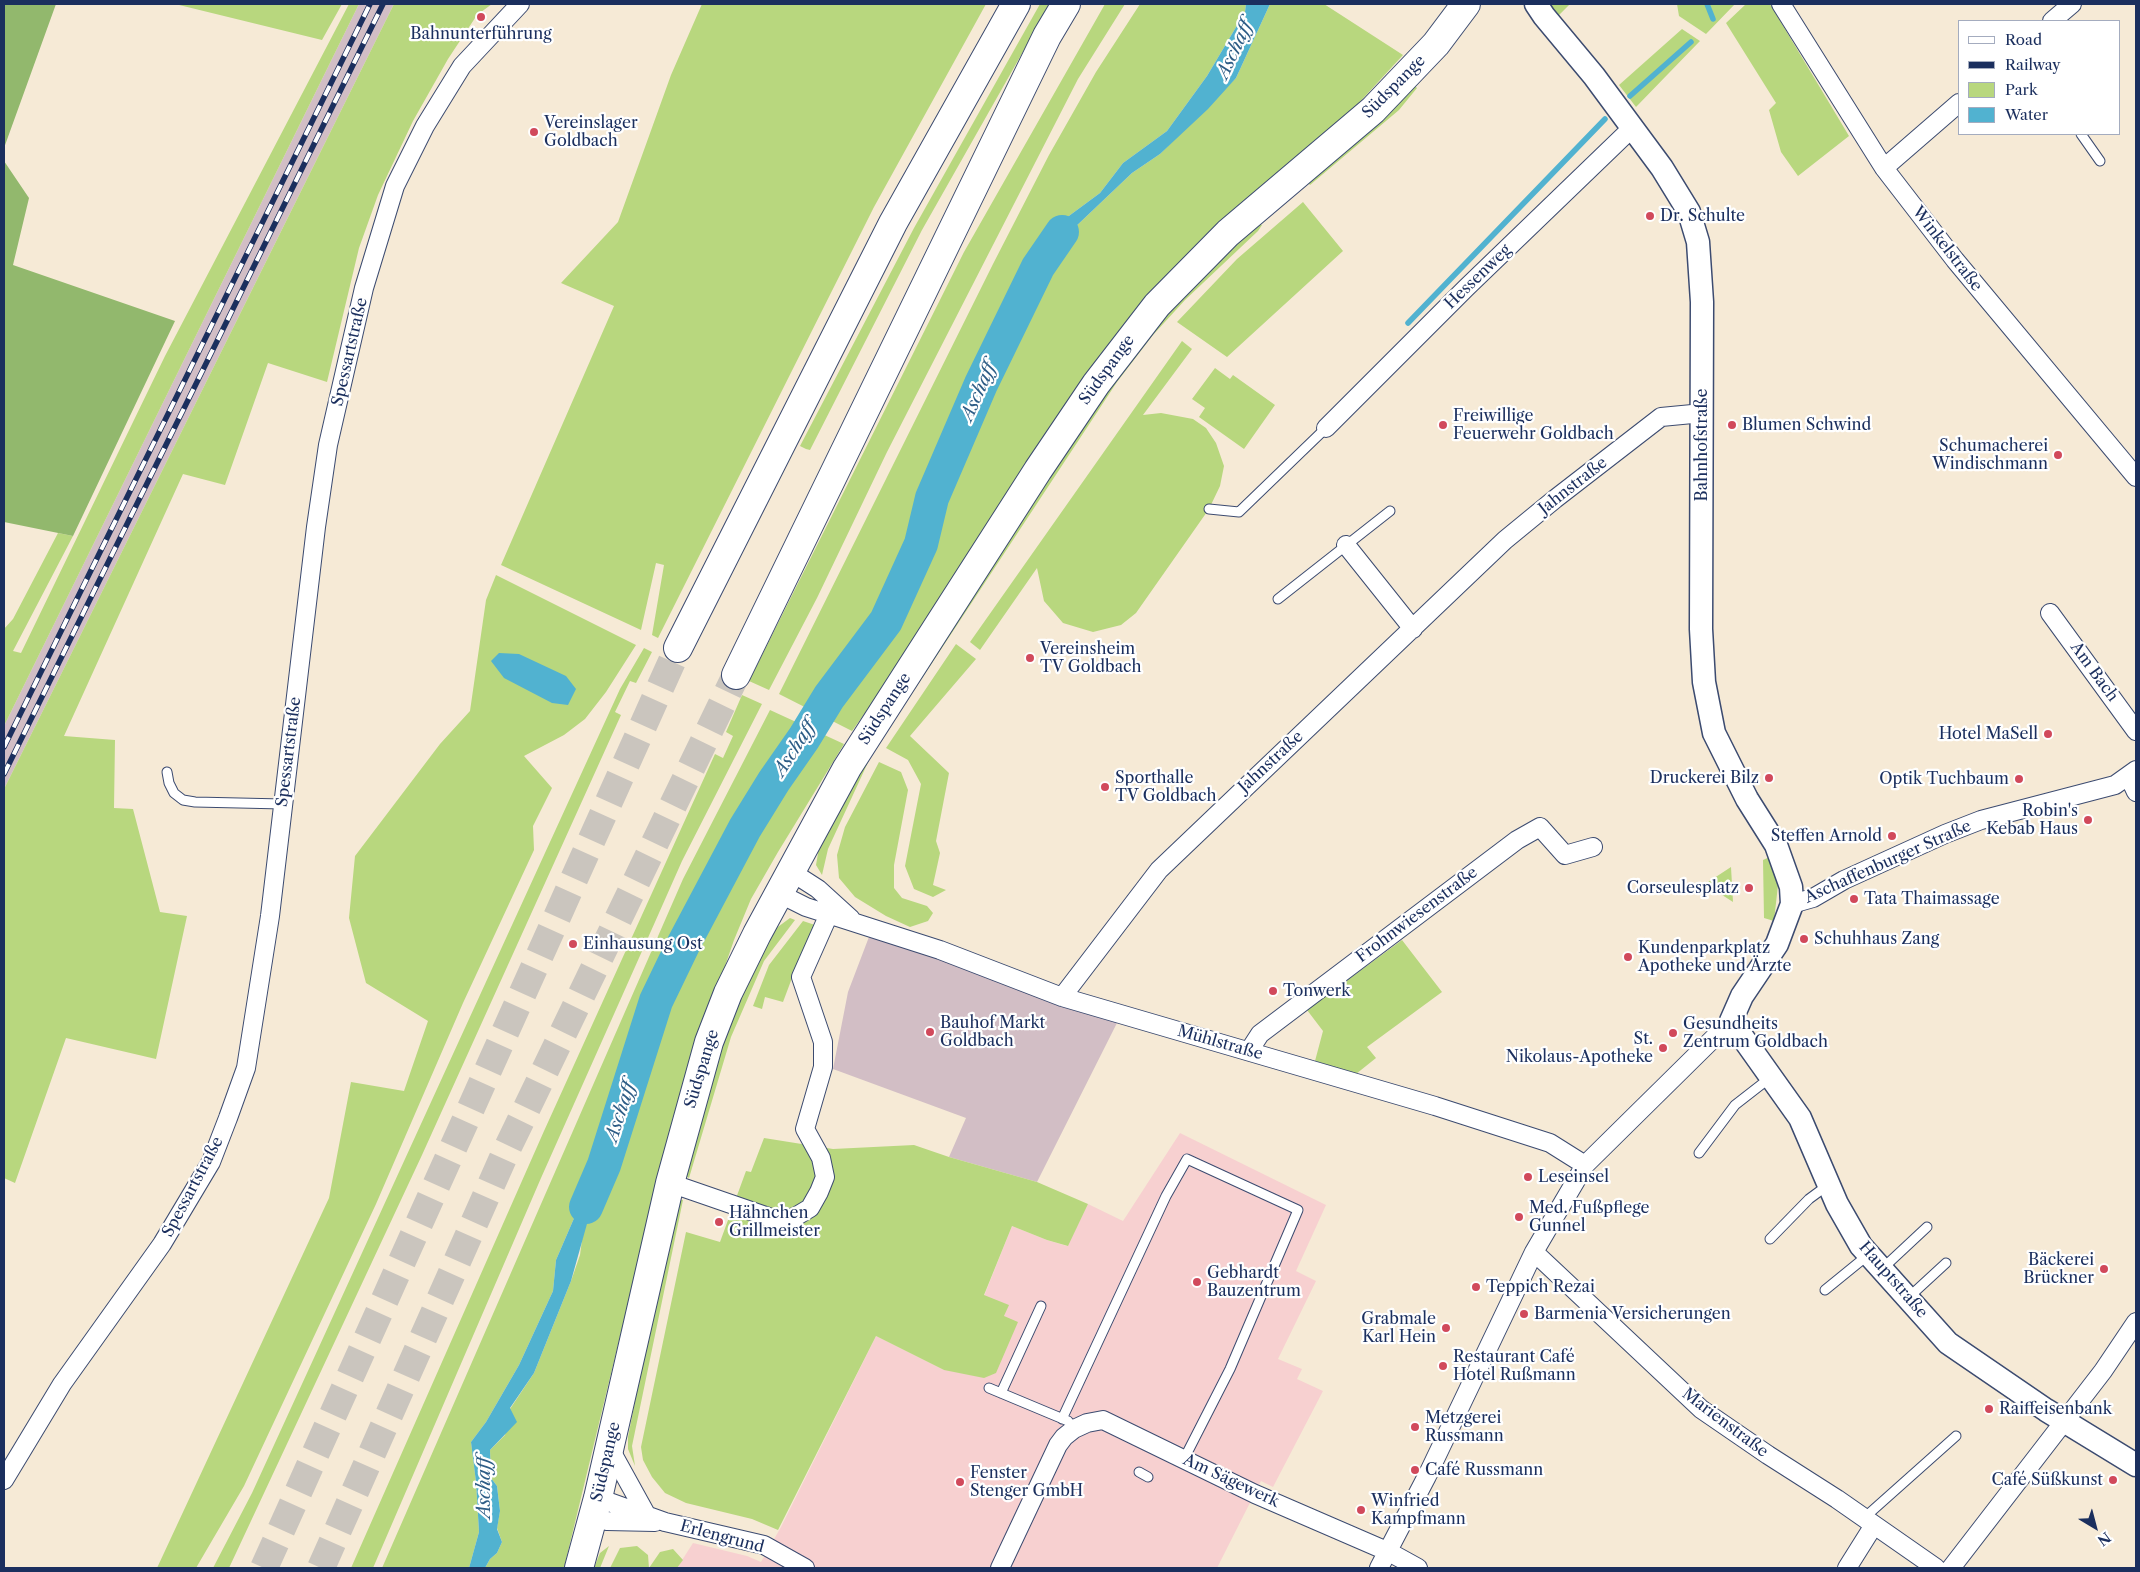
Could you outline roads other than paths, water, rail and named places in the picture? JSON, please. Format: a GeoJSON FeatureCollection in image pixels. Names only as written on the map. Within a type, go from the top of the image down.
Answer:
{"type":"FeatureCollection","features":[{"type":"Feature","properties":{"kind":"main road"},"geometry":{"type":"LineString","coordinates":[[678,648],[894,223],[1016,4]]}},
{"type":"Feature","properties":{"kind":"main road"},"geometry":{"type":"LineString","coordinates":[[736,675],[1043,44],[1066,4]]}},
{"type":"Feature","properties":{"kind":"main road","name":"Südspange"},"geometry":{"type":"LineString","coordinates":[[579,1568],[596,1508],[670,1183],[709,1042],[728,992],[784,882],[847,768],[1038,470],[1096,384],[1157,304],[1228,233],[1373,110],[1436,44],[1466,4]]}},
{"type":"Feature","properties":{"kind":"street","name":"Spessartstraße"},"geometry":{"type":"LineString","coordinates":[[4,1480],[62,1384],[162,1244],[211,1162],[246,1068],[270,916],[316,527],[328,446],[364,288],[395,186],[425,126],[462,66],[520,4]]}},
{"type":"Feature","properties":{"kind":"street","name":"Winkelstraße"},"geometry":{"type":"LineString","coordinates":[[1781,4],[1884,168],[1955,260],[2136,477]]}},
{"type":"Feature","properties":{"kind":"street"},"geometry":{"type":"LineString","coordinates":[[2053,20],[2072,4]]}},
{"type":"Feature","properties":{"kind":"street","name":"Bahnhofstraße"},"geometry":{"type":"LineString","coordinates":[[1536,8],[1594,76],[1662,168],[1689,212],[1698,242],[1702,302],[1701,629],[1704,682],[1714,733],[1747,799],[1776,845],[1791,887],[1792,904]]}},
{"type":"Feature","properties":{"kind":"street"},"geometry":{"type":"LineString","coordinates":[[1884,168],[1958,104]]}},
{"type":"Feature","properties":{"kind":"street","name":"Hessenweg"},"geometry":{"type":"LineString","coordinates":[[1326,428],[1466,288],[1632,128]]}},
{"type":"Feature","properties":{"kind":"street","name":"Jahnstraße"},"geometry":{"type":"LineString","coordinates":[[1062,997],[1159,870],[1505,540],[1661,417],[1703,414]]}},
{"type":"Feature","properties":{"kind":"street"},"geometry":{"type":"LineString","coordinates":[[1346,545],[1413,628]]}},
{"type":"Feature","properties":{"kind":"street","name":"Am Bach"},"geometry":{"type":"LineString","coordinates":[[2050,613],[2136,731]]}},
{"type":"Feature","properties":{"kind":"street","name":"Aschaffenburger Straße"},"geometry":{"type":"LineString","coordinates":[[1379,1568],[1389,1552],[1534,1252],[1585,1165],[1731,1021],[1742,996],[1777,944],[1792,904],[1812,898],[1852,876],[1945,834],[1990,818],[2134,780]]}},
{"type":"Feature","properties":{"kind":"street","name":"Frohnwiesenstraße"},"geometry":{"type":"LineString","coordinates":[[1249,1052],[1260,1034],[1517,840],[1540,827],[1565,856],[1593,847]]}},
{"type":"Feature","properties":{"kind":"street","name":"Mühlstraße"},"geometry":{"type":"LineString","coordinates":[[784,882],[806,907],[940,950],[1062,997],[1435,1106],[1550,1143],[1585,1165]]}},
{"type":"Feature","properties":{"kind":"street","name":"Mühlstraße"},"geometry":{"type":"LineString","coordinates":[[784,882],[818,890],[854,921]]}},
{"type":"Feature","properties":{"kind":"street"},"geometry":{"type":"LineString","coordinates":[[670,1183],[780,1221],[795,1217],[810,1208],[825,1177],[821,1158],[805,1129],[823,1066],[823,1042],[801,977],[829,914]]}},
{"type":"Feature","properties":{"kind":"street","name":"Hauptstraße"},"geometry":{"type":"LineString","coordinates":[[1731,1021],[1800,1118],[1837,1204],[1875,1262],[1948,1343],[2062,1421],[2136,1465]]}},
{"type":"Feature","properties":{"kind":"street","name":"Marienstraße"},"geometry":{"type":"LineString","coordinates":[[1534,1252],[1701,1409],[1936,1568]]}},
{"type":"Feature","properties":{"kind":"street"},"geometry":{"type":"LineString","coordinates":[[1951,1568],[2135,1328]]}},
{"type":"Feature","properties":{"kind":"street","name":"Am Sägewerk"},"geometry":{"type":"LineString","coordinates":[[1000,1568],[1068,1424],[1103,1420],[1255,1494],[1389,1552],[1418,1568]]}},
{"type":"Feature","properties":{"kind":"street"},"geometry":{"type":"LineString","coordinates":[[609,1447],[646,1514]]}},
{"type":"Feature","properties":{"kind":"street","name":"Erlengrund"},"geometry":{"type":"LineString","coordinates":[[596,1508],[646,1514],[665,1522],[764,1546],[805,1568]]}},
{"type":"Feature","properties":{"kind":"street","name":"Erlengrund"},"geometry":{"type":"LineString","coordinates":[[596,1508],[614,1521],[665,1522]]}},
{"type":"Feature","properties":{"kind":"street"},"geometry":{"type":"LineString","coordinates":[[1847,1568],[1869,1521]]}},
{"type":"Feature","properties":{"kind":"lane"},"geometry":{"type":"LineString","coordinates":[[2082,135],[2100,161]]}},
{"type":"Feature","properties":{"kind":"lane"},"geometry":{"type":"LineString","coordinates":[[1209,509],[1239,512],[1326,428]]}},
{"type":"Feature","properties":{"kind":"lane"},"geometry":{"type":"LineString","coordinates":[[1278,599],[1390,512]]}},
{"type":"Feature","properties":{"kind":"lane"},"geometry":{"type":"LineString","coordinates":[[167,772],[169,784],[174,794],[183,800],[195,802],[284,804]]}},
{"type":"Feature","properties":{"kind":"lane"},"geometry":{"type":"LineString","coordinates":[[1699,1154],[1735,1105],[1772,1077]]}},
{"type":"Feature","properties":{"kind":"lane"},"geometry":{"type":"LineString","coordinates":[[988,1388],[1068,1424],[1166,1196],[1187,1160],[1298,1210],[1230,1369],[1184,1459]]}},
{"type":"Feature","properties":{"kind":"lane"},"geometry":{"type":"LineString","coordinates":[[1770,1239],[1809,1199],[1829,1185]]}},
{"type":"Feature","properties":{"kind":"lane"},"geometry":{"type":"LineString","coordinates":[[1825,1290],[1875,1262],[1927,1226]]}},
{"type":"Feature","properties":{"kind":"lane"},"geometry":{"type":"LineString","coordinates":[[1907,1298],[1946,1263]]}},
{"type":"Feature","properties":{"kind":"lane"},"geometry":{"type":"LineString","coordinates":[[1001,1393],[1041,1306]]}},
{"type":"Feature","properties":{"kind":"lane"},"geometry":{"type":"LineString","coordinates":[[1869,1521],[1956,1436]]}},
{"type":"Feature","properties":{"kind":"lane"},"geometry":{"type":"LineString","coordinates":[[1139,1472],[1148,1477]]}},
{"type":"Feature","properties":{"kind":"water"},"geometry":{"type":"Polygon","coordinates":[[[1246,4],[1270,4],[1236,78],[1208,109],[1160,154],[1132,173],[1071,231],[1049,261],[1022,280],[1058,224],[1100,193],[1123,163],[1167,131],[1207,76],[1245,12],[1246,4]]]}},
{"type":"Feature","properties":{"kind":"water"},"geometry":{"type":"Polygon","coordinates":[[[499,653],[519,654],[566,676],[576,689],[568,705],[552,703],[504,678],[491,661],[499,653]]]}},
{"type":"Feature","properties":{"kind":"water"},"geometry":{"type":"Polygon","coordinates":[[[729,843],[738,854],[707,910],[700,928],[685,928],[729,843]]]}},
{"type":"Feature","properties":{"kind":"water"},"geometry":{"type":"Polygon","coordinates":[[[604,1163],[571,1281],[534,1373],[510,1408],[517,1422],[490,1450],[491,1478],[497,1486],[500,1511],[497,1529],[502,1542],[497,1553],[490,1559],[485,1568],[469,1568],[479,1532],[471,1442],[486,1422],[519,1365],[553,1291],[556,1260],[578,1209],[604,1163]]]}},
{"type":"Feature","properties":{"kind":"waterway"},"geometry":{"type":"LineString","coordinates":[[1707,4],[1713,19]]}},
{"type":"Feature","properties":{"kind":"waterway"},"geometry":{"type":"LineString","coordinates":[[1630,96],[1691,42]]}},
{"type":"Feature","properties":{"kind":"waterway"},"geometry":{"type":"LineString","coordinates":[[1408,323],[1605,119]]}},
{"type":"Feature","properties":{"kind":"waterway","name":"Aschaff"},"geometry":{"type":"LineString","coordinates":[[586,1207],[604,1165],[656,1001],[683,945],[745,828],[774,781],[804,738],[829,697],[886,621],[921,544],[932,498],[981,384],[1038,267],[1062,232]]}},
{"type":"Feature","properties":{"kind":"tunnel"},"geometry":{"type":"LineString","coordinates":[[264,1568],[678,648]]}},
{"type":"Feature","properties":{"kind":"tunnel"},"geometry":{"type":"LineString","coordinates":[[321,1568],[507,1149],[736,675]]}},
{"type":"Feature","properties":{"kind":"railway"},"geometry":{"type":"LineString","coordinates":[[4,747],[370,4]]}},
{"type":"Feature","properties":{"kind":"railway"},"geometry":{"type":"LineString","coordinates":[[4,774],[383,4]]}},
{"type":"Feature","properties":{"kind":"place","name":"Bahnunterführung"},"geometry":{"type":"Point","coordinates":[481,17]}},
{"type":"Feature","properties":{"kind":"place","name":"Vereinslager Goldbach"},"geometry":{"type":"Point","coordinates":[534,132]}},
{"type":"Feature","properties":{"kind":"place","name":"Dr. Schulte"},"geometry":{"type":"Point","coordinates":[1650,216]}},
{"type":"Feature","properties":{"kind":"place","name":"Freiwillige Feuerwehr Goldbach"},"geometry":{"type":"Point","coordinates":[1443,425]}},
{"type":"Feature","properties":{"kind":"place","name":"Blumen Schwind"},"geometry":{"type":"Point","coordinates":[1732,425]}},
{"type":"Feature","properties":{"kind":"place","name":"Schumacherei Windischmann"},"geometry":{"type":"Point","coordinates":[2058,455]}},
{"type":"Feature","properties":{"kind":"place","name":"Vereinsheim TV Goldbach"},"geometry":{"type":"Point","coordinates":[1030,658]}},
{"type":"Feature","properties":{"kind":"place","name":"Hotel MaSell"},"geometry":{"type":"Point","coordinates":[2048,734]}},
{"type":"Feature","properties":{"kind":"place","name":"Druckerei Bilz"},"geometry":{"type":"Point","coordinates":[1769,778]}},
{"type":"Feature","properties":{"kind":"place","name":"Optik Tuchbaum"},"geometry":{"type":"Point","coordinates":[2019,779]}},
{"type":"Feature","properties":{"kind":"place","name":"Sporthalle TV Goldbach"},"geometry":{"type":"Point","coordinates":[1105,787]}},
{"type":"Feature","properties":{"kind":"place","name":"Robin's Kebab Haus"},"geometry":{"type":"Point","coordinates":[2088,820]}},
{"type":"Feature","properties":{"kind":"place","name":"Steffen Arnold"},"geometry":{"type":"Point","coordinates":[1892,836]}},
{"type":"Feature","properties":{"kind":"place","name":"Corseulesplatz"},"geometry":{"type":"Point","coordinates":[1749,888]}},
{"type":"Feature","properties":{"kind":"place","name":"Tata Thaimassage"},"geometry":{"type":"Point","coordinates":[1854,899]}},
{"type":"Feature","properties":{"kind":"place","name":"Schuhhaus Zang"},"geometry":{"type":"Point","coordinates":[1804,939]}},
{"type":"Feature","properties":{"kind":"place","name":"Einhausung Ost"},"geometry":{"type":"Point","coordinates":[573,944]}},
{"type":"Feature","properties":{"kind":"place","name":"Kundenparkplatz Apotheke und Ärzte"},"geometry":{"type":"Point","coordinates":[1628,957]}},
{"type":"Feature","properties":{"kind":"place","name":"Tonwerk"},"geometry":{"type":"Point","coordinates":[1273,991]}},
{"type":"Feature","properties":{"kind":"place","name":"Bauhof Markt Goldbach"},"geometry":{"type":"Point","coordinates":[930,1032]}},
{"type":"Feature","properties":{"kind":"place","name":"Gesundheits Zentrum Goldbach"},"geometry":{"type":"Point","coordinates":[1673,1033]}},
{"type":"Feature","properties":{"kind":"place","name":"St. Nikolaus-Apotheke"},"geometry":{"type":"Point","coordinates":[1663,1048]}},
{"type":"Feature","properties":{"kind":"place","name":"Leseinsel"},"geometry":{"type":"Point","coordinates":[1528,1177]}},
{"type":"Feature","properties":{"kind":"place","name":"Med. Fußpflege Gunnel"},"geometry":{"type":"Point","coordinates":[1519,1217]}},
{"type":"Feature","properties":{"kind":"place","name":"Hähnchen Grillmeister"},"geometry":{"type":"Point","coordinates":[719,1222]}},
{"type":"Feature","properties":{"kind":"place","name":"Bäckerei Brückner"},"geometry":{"type":"Point","coordinates":[2104,1269]}},
{"type":"Feature","properties":{"kind":"place","name":"Gebhardt Bauzentrum"},"geometry":{"type":"Point","coordinates":[1197,1282]}},
{"type":"Feature","properties":{"kind":"place","name":"Teppich Rezai"},"geometry":{"type":"Point","coordinates":[1476,1287]}},
{"type":"Feature","properties":{"kind":"place","name":"Barmenia Versicherungen"},"geometry":{"type":"Point","coordinates":[1524,1314]}},
{"type":"Feature","properties":{"kind":"place","name":"Grabmale Karl Hein"},"geometry":{"type":"Point","coordinates":[1446,1328]}},
{"type":"Feature","properties":{"kind":"place","name":"Restaurant Café Hotel Rußmann"},"geometry":{"type":"Point","coordinates":[1443,1366]}},
{"type":"Feature","properties":{"kind":"place","name":"Raiffeisenbank"},"geometry":{"type":"Point","coordinates":[1989,1409]}},
{"type":"Feature","properties":{"kind":"place","name":"Metzgerei Russmann"},"geometry":{"type":"Point","coordinates":[1415,1427]}},
{"type":"Feature","properties":{"kind":"place","name":"Café Russmann"},"geometry":{"type":"Point","coordinates":[1415,1470]}},
{"type":"Feature","properties":{"kind":"place","name":"Café Süßkunst"},"geometry":{"type":"Point","coordinates":[2113,1480]}},
{"type":"Feature","properties":{"kind":"place","name":"Fenster Stenger GmbH"},"geometry":{"type":"Point","coordinates":[960,1482]}},
{"type":"Feature","properties":{"kind":"place","name":"Winfried Kampfmann"},"geometry":{"type":"Point","coordinates":[1361,1510]}}]}
